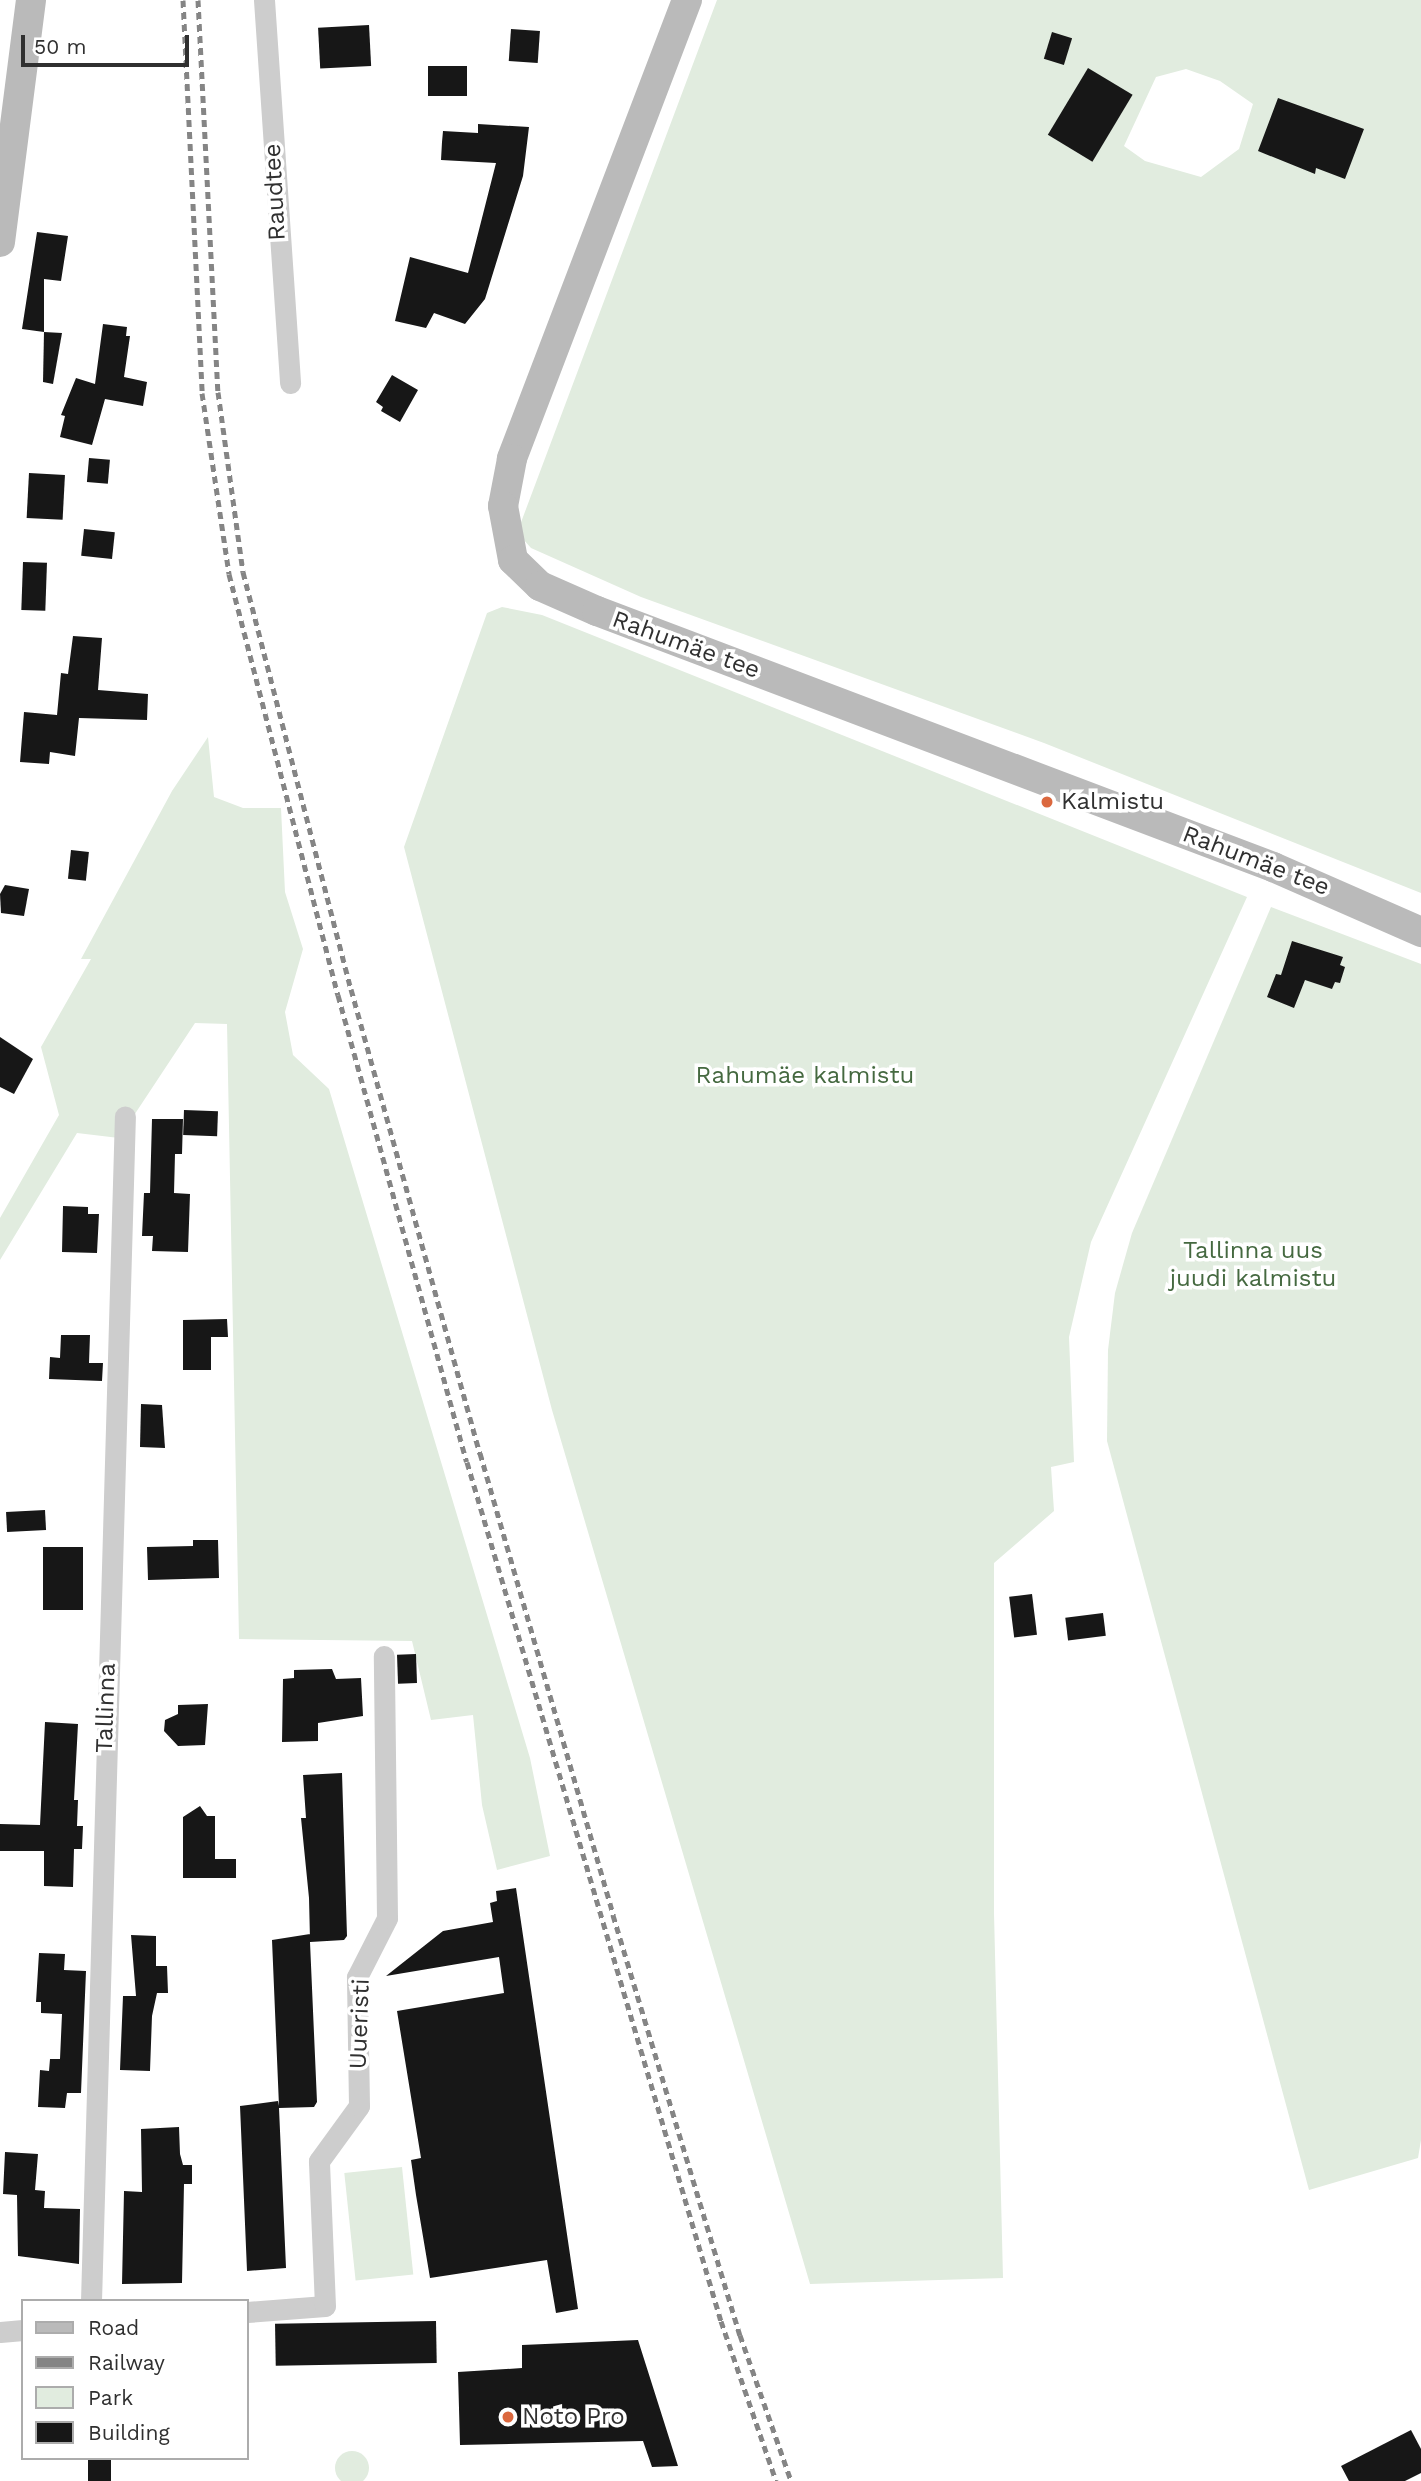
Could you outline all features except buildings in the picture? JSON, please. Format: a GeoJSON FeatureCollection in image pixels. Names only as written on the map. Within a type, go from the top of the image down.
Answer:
{"type":"FeatureCollection","features":[{"type":"Feature","properties":{"kind":"street"},"geometry":{"type":"LineString","coordinates":[[0,242],[31,0]]}},
{"type":"Feature","properties":{"kind":"street","name":"Raudtee"},"geometry":{"type":"LineString","coordinates":[[264,0],[290,383]]}},
{"type":"Feature","properties":{"kind":"street","name":"Rahumäe tee"},"geometry":{"type":"LineString","coordinates":[[687,0],[512,459],[503,506],[513,560],[540,586],[597,611],[1284,872],[1421,932]]}},
{"type":"Feature","properties":{"kind":"street","name":"Tallinna"},"geometry":{"type":"LineString","coordinates":[[91,2299],[125,1116]]}},
{"type":"Feature","properties":{"kind":"street","name":"Uueristi"},"geometry":{"type":"LineString","coordinates":[[248,2312],[325,2306],[319,2161],[359,2106],[357,1977],[387,1918],[384,1656]]}},
{"type":"Feature","properties":{"kind":"street"},"geometry":{"type":"LineString","coordinates":[[0,2332],[21,2330]]}},
{"type":"Feature","properties":{"kind":"green space"},"geometry":{"type":"Polygon","coordinates":[[[717,0],[1421,0],[1421,893],[1044,743],[641,597],[531,548],[523,539],[520,525],[717,0]],[[1186,69],[1156,77],[1124,146],[1145,161],[1201,177],[1239,149],[1253,104],[1220,81],[1186,69]]]}},
{"type":"Feature","properties":{"kind":"green space","name":"Rahumäe kalmistu"},"geometry":{"type":"Polygon","coordinates":[[[502,607],[542,615],[1247,897],[1091,1242],[1069,1337],[1074,1462],[1051,1467],[1054,1511],[994,1563],[994,1913],[1003,2278],[810,2284],[552,1410],[404,847],[487,613],[502,607]]]}},
{"type":"Feature","properties":{"kind":"green space"},"geometry":{"type":"Polygon","coordinates":[[[208,737],[214,797],[243,808],[281,808],[285,892],[303,949],[285,1012],[293,1055],[329,1089],[530,1758],[550,1856],[497,1870],[482,1805],[473,1715],[431,1720],[412,1641],[239,1639],[227,1024],[195,1023],[119,1138],[77,1133],[0,1260],[0,1218],[59,1115],[41,1047],[91,959],[81,959],[172,791],[208,737]]]}},
{"type":"Feature","properties":{"kind":"green space","name":"Tallinna uus juudi kalmistu"},"geometry":{"type":"Polygon","coordinates":[[[1271,907],[1421,964],[1421,2140],[1418,2158],[1309,2190],[1107,1441],[1108,1350],[1115,1293],[1132,1233],[1271,907]]]}},
{"type":"Feature","properties":{"kind":"green space"},"geometry":{"type":"Polygon","coordinates":[[[402,2167],[413,2274],[356,2280],[344,2173],[402,2167]]]}},
{"type":"Feature","properties":{"kind":"green space"},"geometry":{"type":"Polygon","coordinates":[[[345,2452],[359,2452],[368,2461],[368,2475],[362,2482],[342,2482],[336,2475],[336,2461],[345,2452]]]}},
{"type":"Feature","properties":{"kind":"railway"},"geometry":{"type":"LineString","coordinates":[[183,0],[202,393],[229,574],[338,995],[467,1462],[721,2321],[776,2481]]}},
{"type":"Feature","properties":{"kind":"railway"},"geometry":{"type":"LineString","coordinates":[[198,0],[218,392],[243,572],[351,989],[480,1453],[613,1915],[740,2335],[791,2481]]}},
{"type":"Feature","properties":{"kind":"place","name":"Kalmistu"},"geometry":{"type":"Point","coordinates":[1047,802]}},
{"type":"Feature","properties":{"kind":"place","name":"Noto Pro"},"geometry":{"type":"Point","coordinates":[508,2417]}}]}
